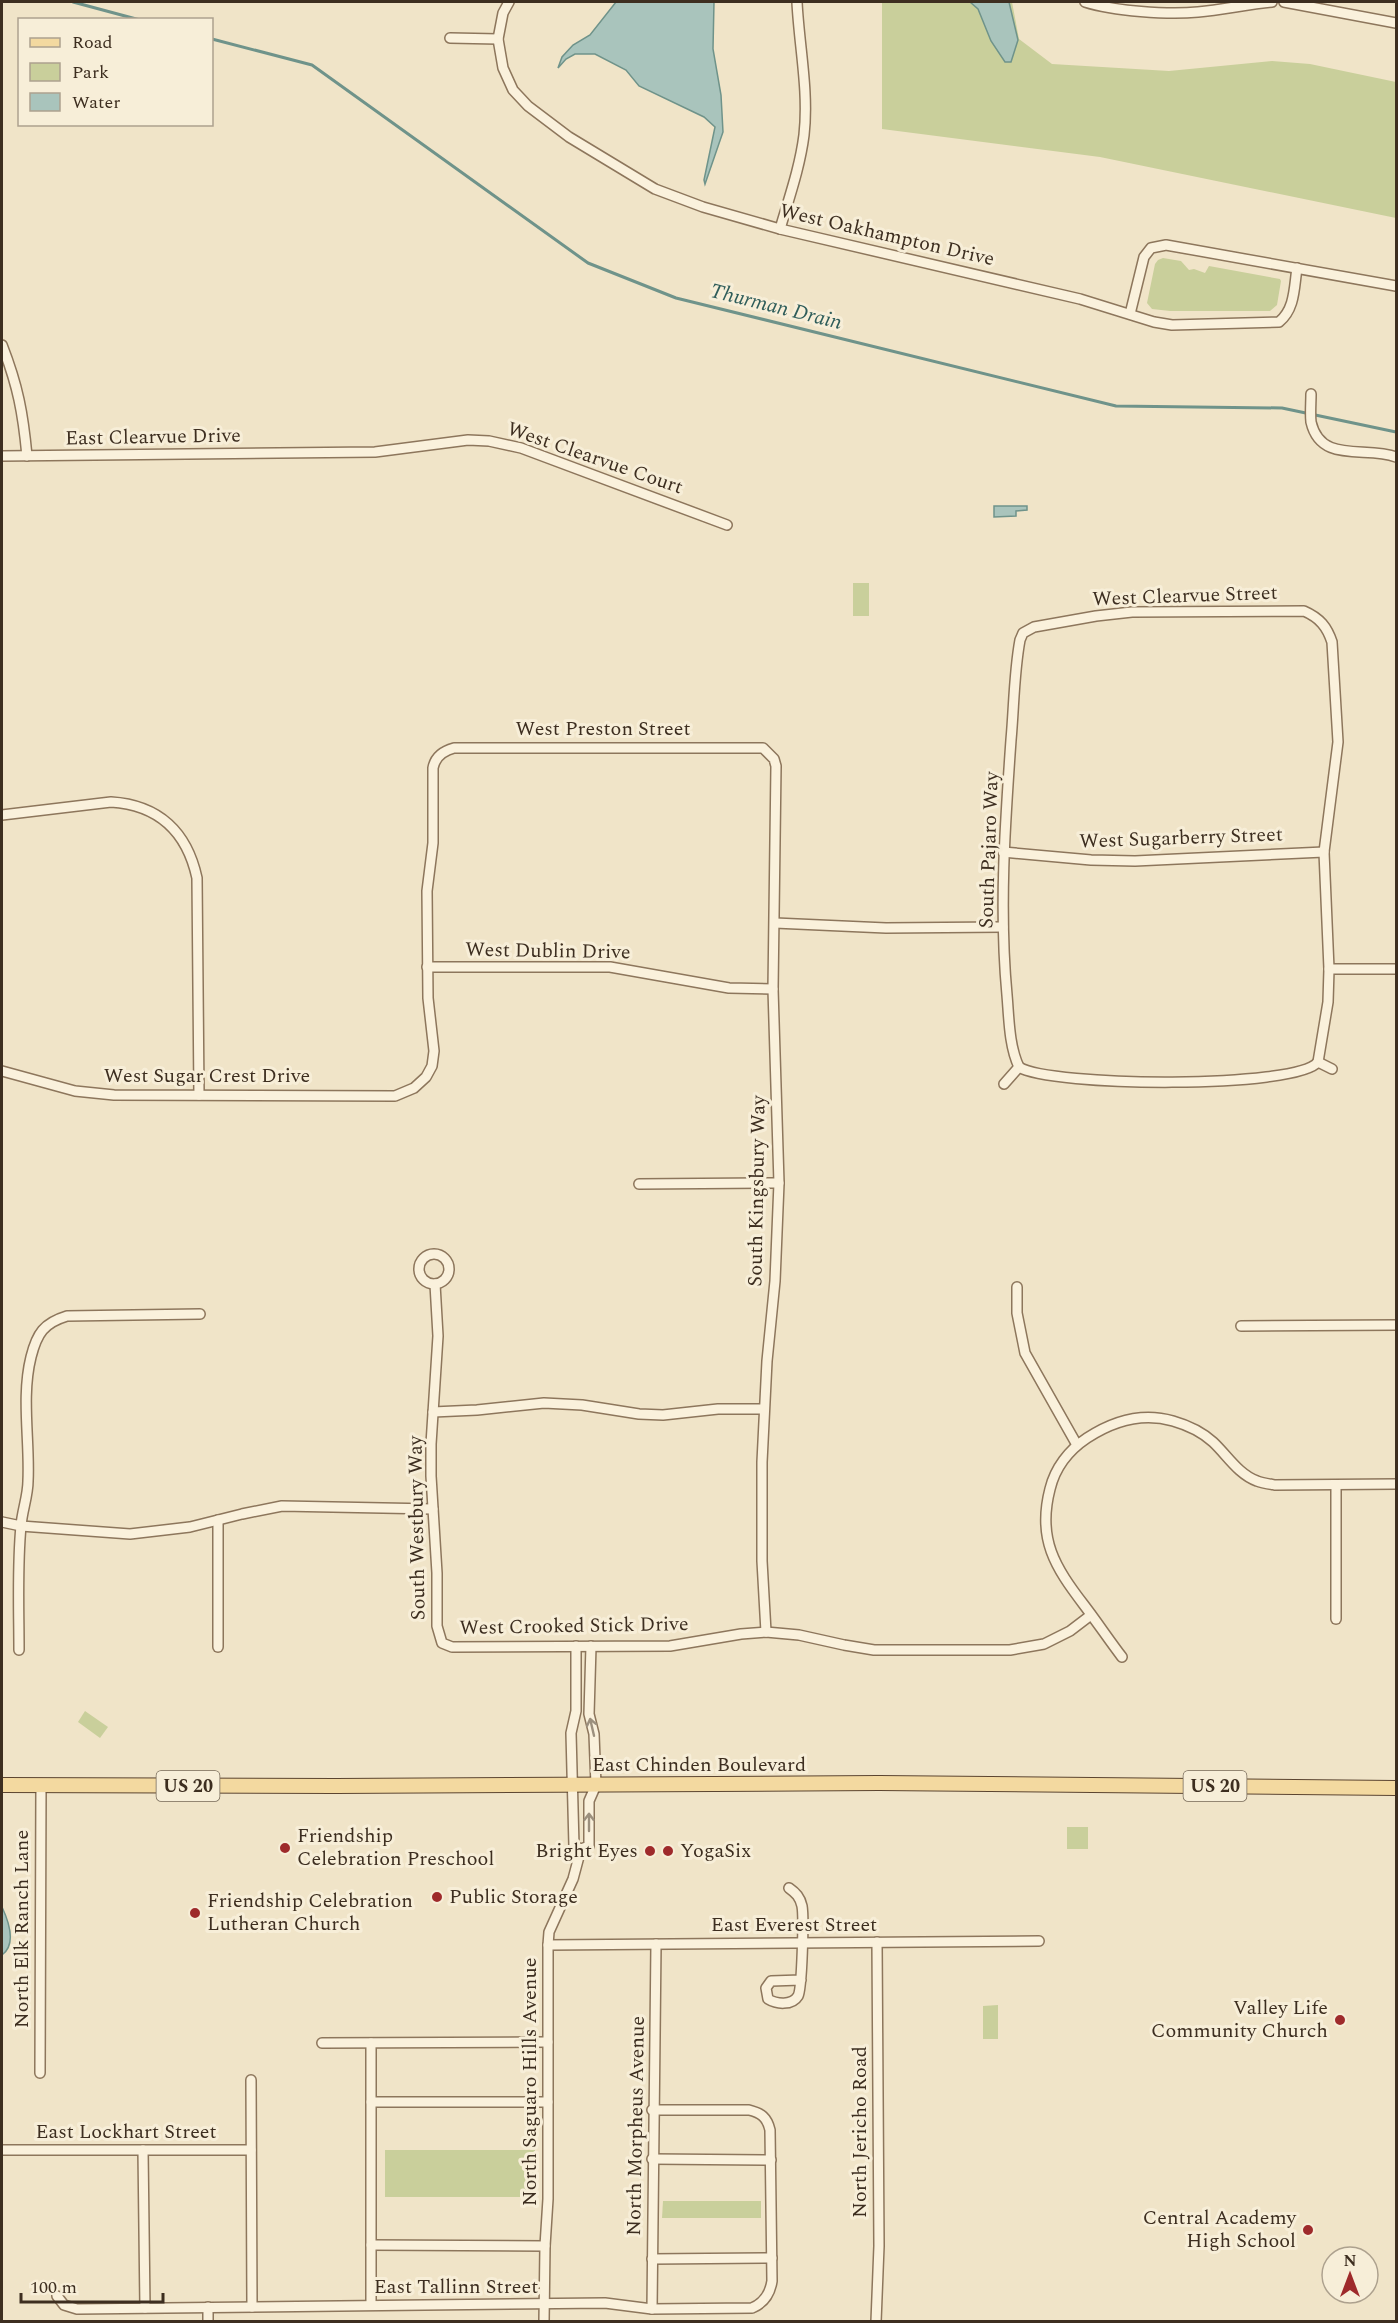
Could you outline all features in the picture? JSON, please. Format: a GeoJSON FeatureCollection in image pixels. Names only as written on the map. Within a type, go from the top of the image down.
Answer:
{"type":"FeatureCollection","features":[{"type":"Feature","properties":{"kind":"main road","name":"East Chinden Boulevard"},"geometry":{"type":"LineString","coordinates":[[2,1785],[879,1783],[1396,1788]]}},
{"type":"Feature","properties":{"kind":"street"},"geometry":{"type":"LineString","coordinates":[[450,38],[498,39],[503,14],[509,2]]}},
{"type":"Feature","properties":{"kind":"street"},"geometry":{"type":"LineString","coordinates":[[780,229],[800,159],[804,134],[804,97],[797,2]]}},
{"type":"Feature","properties":{"kind":"street"},"geometry":{"type":"LineString","coordinates":[[1085,2],[1101,7],[1197,12],[1272,2]]}},
{"type":"Feature","properties":{"kind":"street"},"geometry":{"type":"LineString","coordinates":[[1284,2],[1396,23]]}},
{"type":"Feature","properties":{"kind":"street","name":"West Oakhampton Drive"},"geometry":{"type":"LineString","coordinates":[[498,39],[503,68],[513,90],[528,106],[569,137],[655,189],[703,207],[780,229],[1080,299],[1172,325],[1279,322],[1291,307],[1297,268]]}},
{"type":"Feature","properties":{"kind":"street"},"geometry":{"type":"LineString","coordinates":[[1130,314],[1144,256],[1151,248],[1166,245],[1396,286]]}},
{"type":"Feature","properties":{"kind":"street"},"geometry":{"type":"LineString","coordinates":[[2,345],[22,406],[27,456]]}},
{"type":"Feature","properties":{"kind":"street"},"geometry":{"type":"LineString","coordinates":[[1311,393],[1312,423],[1320,440],[1330,449],[1376,452],[1396,457]]}},
{"type":"Feature","properties":{"kind":"street","name":"West Clearvue Court"},"geometry":{"type":"LineString","coordinates":[[304,453],[383,451],[446,441],[489,441],[521,448],[727,525]]}},
{"type":"Feature","properties":{"kind":"street","name":"East Clearvue Drive"},"geometry":{"type":"LineString","coordinates":[[2,456],[304,453]]}},
{"type":"Feature","properties":{"kind":"street","name":"West Clearvue Street"},"geometry":{"type":"LineString","coordinates":[[1023,633],[1034,627],[1132,612],[1294,610],[1314,616],[1329,632],[1332,642],[1338,720],[1338,742],[1324,852]]}},
{"type":"Feature","properties":{"kind":"street","name":"South Pajaro Way"},"geometry":{"type":"LineString","coordinates":[[1019,1067],[1014,1057],[1008,1014],[1003,927],[1003,852],[1019,645],[1023,633]]}},
{"type":"Feature","properties":{"kind":"street","name":"West Preston Street"},"geometry":{"type":"LineString","coordinates":[[427,967],[427,891],[433,843],[433,768],[434,761],[445,750],[454,747],[755,746],[763,748],[768,753]]}},
{"type":"Feature","properties":{"kind":"street","name":"South Kingsbury Way"},"geometry":{"type":"LineString","coordinates":[[766,1632],[762,1562],[763,1409],[775,1281],[779,1183],[773,989],[776,766],[774,759],[768,753]]}},
{"type":"Feature","properties":{"kind":"street"},"geometry":{"type":"LineString","coordinates":[[2,815],[111,802],[142,808],[162,818],[177,833],[187,848],[197,878],[199,1095]]}},
{"type":"Feature","properties":{"kind":"street","name":"West Sugarberry Street"},"geometry":{"type":"LineString","coordinates":[[1003,852],[1091,860],[1135,861],[1324,852]]}},
{"type":"Feature","properties":{"kind":"street"},"geometry":{"type":"LineString","coordinates":[[1004,1084],[1019,1067],[1028,1072],[1061,1077],[1137,1082],[1228,1080],[1307,1070],[1318,1062],[1328,1002],[1329,969],[1324,852]]}},
{"type":"Feature","properties":{"kind":"street"},"geometry":{"type":"LineString","coordinates":[[775,923],[886,928],[1003,927]]}},
{"type":"Feature","properties":{"kind":"street","name":"West Dublin Drive"},"geometry":{"type":"LineString","coordinates":[[427,967],[610,967],[729,988],[773,989]]}},
{"type":"Feature","properties":{"kind":"street","name":"West Sugar Crest Drive"},"geometry":{"type":"LineString","coordinates":[[2,1071],[44,1084],[94,1094],[395,1096],[414,1088],[426,1077],[432,1066],[434,1051],[427,967]]}},
{"type":"Feature","properties":{"kind":"street"},"geometry":{"type":"LineString","coordinates":[[1329,969],[1396,969]]}},
{"type":"Feature","properties":{"kind":"street"},"geometry":{"type":"LineString","coordinates":[[1318,1062],[1332,1069]]}},
{"type":"Feature","properties":{"kind":"street"},"geometry":{"type":"LineString","coordinates":[[639,1184],[779,1183]]}},
{"type":"Feature","properties":{"kind":"street","name":"South Westbury Way"},"geometry":{"type":"LineString","coordinates":[[435,1284],[438,1336],[431,1444],[437,1626],[442,1642]]}},
{"type":"Feature","properties":{"kind":"street"},"geometry":{"type":"LineString","coordinates":[[1017,1287],[1017,1313],[1025,1353],[1077,1445]]}},
{"type":"Feature","properties":{"kind":"street"},"geometry":{"type":"LineString","coordinates":[[19,1650],[21,1526],[28,1483],[28,1385],[31,1357],[45,1325],[52,1320],[68,1316],[200,1314]]}},
{"type":"Feature","properties":{"kind":"street"},"geometry":{"type":"LineString","coordinates":[[1241,1326],[1396,1325]]}},
{"type":"Feature","properties":{"kind":"street"},"geometry":{"type":"LineString","coordinates":[[433,1412],[544,1403],[663,1415],[718,1409],[763,1409]]}},
{"type":"Feature","properties":{"kind":"street"},"geometry":{"type":"LineString","coordinates":[[1122,1657],[1063,1576],[1053,1559],[1045,1528],[1046,1503],[1051,1483],[1068,1454],[1105,1426],[1125,1419],[1151,1417],[1172,1420],[1192,1428],[1212,1441],[1242,1472],[1257,1481],[1275,1485],[1396,1484]]}},
{"type":"Feature","properties":{"kind":"street"},"geometry":{"type":"LineString","coordinates":[[1336,1485],[1336,1619]]}},
{"type":"Feature","properties":{"kind":"street"},"geometry":{"type":"LineString","coordinates":[[2,1522],[21,1526],[130,1534],[190,1527],[282,1506],[433,1509]]}},
{"type":"Feature","properties":{"kind":"street"},"geometry":{"type":"LineString","coordinates":[[218,1520],[218,1647]]}},
{"type":"Feature","properties":{"kind":"street","name":"West Crooked Stick Drive"},"geometry":{"type":"LineString","coordinates":[[442,1642],[452,1647],[670,1646],[766,1632],[799,1635],[874,1650],[1010,1650],[1028,1648],[1052,1640],[1091,1615]]}},
{"type":"Feature","properties":{"kind":"street"},"geometry":{"type":"LineString","coordinates":[[576,1646],[576,1711],[571,1733],[574,1846],[581,1849]]}},
{"type":"Feature","properties":{"kind":"street"},"geometry":{"type":"LineString","coordinates":[[591,1646],[589,1714],[594,1734],[596,1785]]}},
{"type":"Feature","properties":{"kind":"street","name":"North Elk Ranch Lane"},"geometry":{"type":"LineString","coordinates":[[39,2073],[40,1784]]}},
{"type":"Feature","properties":{"kind":"street","name":"North Saguaro Hills Avenue"},"geometry":{"type":"LineString","coordinates":[[544,2322],[548,2199],[549,1932],[573,1879],[581,1849],[589,1846],[589,1801],[596,1785]]}},
{"type":"Feature","properties":{"kind":"street"},"geometry":{"type":"LineString","coordinates":[[789,1888],[797,1893],[802,1907],[801,1980]]}},
{"type":"Feature","properties":{"kind":"street","name":"East Everest Street"},"geometry":{"type":"LineString","coordinates":[[548,1946],[1039,1941]]}},
{"type":"Feature","properties":{"kind":"street","name":"North Jericho Road"},"geometry":{"type":"LineString","coordinates":[[876,2322],[879,2246],[878,1942]]}},
{"type":"Feature","properties":{"kind":"street","name":"North Morpheus Avenue"},"geometry":{"type":"LineString","coordinates":[[652,2309],[652,2110],[655,2068],[656,1944]]}},
{"type":"Feature","properties":{"kind":"street"},"geometry":{"type":"LineString","coordinates":[[322,2043],[548,2042]]}},
{"type":"Feature","properties":{"kind":"street"},"geometry":{"type":"LineString","coordinates":[[371,2043],[371,2305]]}},
{"type":"Feature","properties":{"kind":"street"},"geometry":{"type":"LineString","coordinates":[[251,2080],[252,2307]]}},
{"type":"Feature","properties":{"kind":"street"},"geometry":{"type":"LineString","coordinates":[[371,2102],[548,2102]]}},
{"type":"Feature","properties":{"kind":"street"},"geometry":{"type":"LineString","coordinates":[[652,2110],[749,2110],[765,2117],[770,2130],[772,2258],[652,2259]]}},
{"type":"Feature","properties":{"kind":"street","name":"East Lockhart Street"},"geometry":{"type":"LineString","coordinates":[[2,2150],[251,2150]]}},
{"type":"Feature","properties":{"kind":"street"},"geometry":{"type":"LineString","coordinates":[[143,2150],[145,2308]]}},
{"type":"Feature","properties":{"kind":"street"},"geometry":{"type":"LineString","coordinates":[[652,2159],[771,2160]]}},
{"type":"Feature","properties":{"kind":"street"},"geometry":{"type":"LineString","coordinates":[[371,2245],[545,2246]]}},
{"type":"Feature","properties":{"kind":"street","name":"East Tallinn Street"},"geometry":{"type":"LineString","coordinates":[[57,2296],[64,2304],[77,2309],[605,2303],[652,2309],[752,2308],[765,2300],[771,2287],[772,2258]]}},
{"type":"Feature","properties":{"kind":"street"},"geometry":{"type":"LineString","coordinates":[[208,2307],[208,2322]]}},
{"type":"Feature","properties":{"kind":"green space"},"geometry":{"type":"Polygon","coordinates":[[[882,2],[1012,2],[1019,39],[1052,64],[1169,71],[1272,61],[1310,64],[1396,82],[1396,218],[1100,157],[882,129],[882,2]]]}},
{"type":"Feature","properties":{"kind":"green space"},"geometry":{"type":"Polygon","coordinates":[[[1163,258],[1181,261],[1189,270],[1194,269],[1205,273],[1209,266],[1280,279],[1277,305],[1270,311],[1152,309],[1147,303],[1155,264],[1163,258]]]}},
{"type":"Feature","properties":{"kind":"green space"},"geometry":{"type":"Polygon","coordinates":[[[853,583],[869,583],[869,616],[853,616],[853,583]]]}},
{"type":"Feature","properties":{"kind":"green space"},"geometry":{"type":"Polygon","coordinates":[[[85,1711],[108,1727],[100,1738],[78,1722],[85,1711]]]}},
{"type":"Feature","properties":{"kind":"green space"},"geometry":{"type":"Polygon","coordinates":[[[1067,1827],[1088,1827],[1088,1849],[1067,1849],[1067,1827]]]}},
{"type":"Feature","properties":{"kind":"green space"},"geometry":{"type":"Polygon","coordinates":[[[998,2005],[998,2039],[983,2039],[983,2006],[998,2005]]]}},
{"type":"Feature","properties":{"kind":"green space"},"geometry":{"type":"Polygon","coordinates":[[[385,2150],[535,2150],[535,2197],[385,2197],[385,2150]]]}},
{"type":"Feature","properties":{"kind":"green space"},"geometry":{"type":"Polygon","coordinates":[[[663,2201],[761,2201],[761,2218],[662,2218],[663,2201]]]}},
{"type":"Feature","properties":{"kind":"water"},"geometry":{"type":"Polygon","coordinates":[[[616,2],[714,2],[713,49],[721,95],[723,132],[705,184],[715,127],[704,117],[639,86],[626,70],[595,54],[575,54],[566,59],[558,68],[562,57],[573,45],[590,35],[616,2]]]}},
{"type":"Feature","properties":{"kind":"water"},"geometry":{"type":"Polygon","coordinates":[[[970,2],[1009,2],[1018,40],[1011,62],[1005,62],[991,41],[978,9],[970,2]]]}},
{"type":"Feature","properties":{"kind":"water"},"geometry":{"type":"Polygon","coordinates":[[[994,506],[1027,506],[1027,510],[1016,511],[1016,516],[994,517],[994,506]]]}},
{"type":"Feature","properties":{"kind":"water"},"geometry":{"type":"Polygon","coordinates":[[[2,1907],[9,1926],[10,1939],[7,1950],[2,1955],[2,1907]]]}},
{"type":"Feature","properties":{"kind":"waterway","name":"Thurman Drain"},"geometry":{"type":"LineString","coordinates":[[73,2],[133,18]]}},
{"type":"Feature","properties":{"kind":"waterway","name":"Thurman Drain"},"geometry":{"type":"LineString","coordinates":[[213,39],[312,65],[588,263],[676,298],[1116,406],[1282,408],[1396,432]]}},
{"type":"Feature","properties":{"kind":"place","name":"Friendship Celebration Preschool"},"geometry":{"type":"Point","coordinates":[285,1848]}},
{"type":"Feature","properties":{"kind":"place","name":"Bright Eyes"},"geometry":{"type":"Point","coordinates":[650,1851]}},
{"type":"Feature","properties":{"kind":"place","name":"YogaSix"},"geometry":{"type":"Point","coordinates":[668,1851]}},
{"type":"Feature","properties":{"kind":"place","name":"Public Storage"},"geometry":{"type":"Point","coordinates":[437,1897]}},
{"type":"Feature","properties":{"kind":"place","name":"Friendship Celebration Lutheran Church"},"geometry":{"type":"Point","coordinates":[195,1913]}},
{"type":"Feature","properties":{"kind":"place","name":"Valley Life Community Church"},"geometry":{"type":"Point","coordinates":[1340,2020]}},
{"type":"Feature","properties":{"kind":"place","name":"Central Academy High School"},"geometry":{"type":"Point","coordinates":[1308,2230]}}]}
